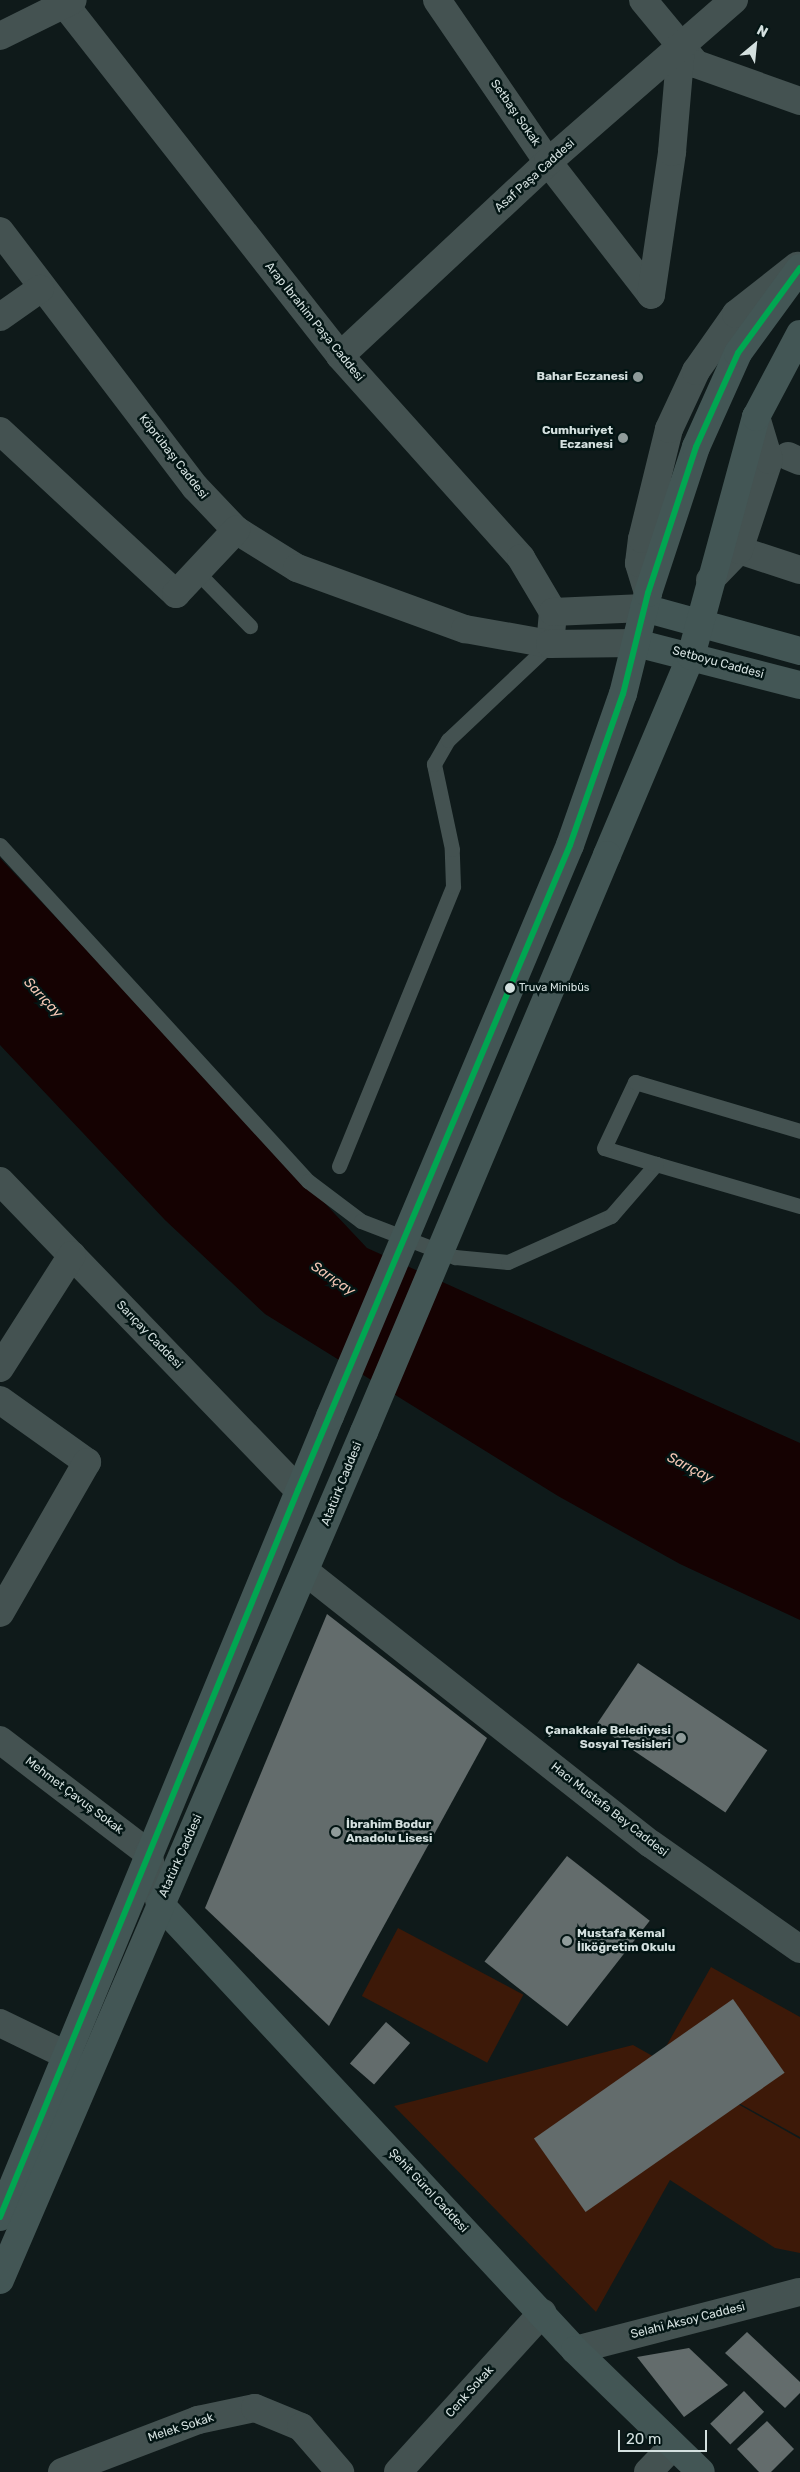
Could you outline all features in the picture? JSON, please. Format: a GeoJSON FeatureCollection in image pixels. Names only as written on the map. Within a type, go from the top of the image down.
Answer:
{"type":"FeatureCollection","features":[{"type":"Feature","properties":{"kind":"main road"},"geometry":{"type":"LineString","coordinates":[[0,2217],[68,2056],[148,1853],[298,1490],[594,784],[636,643],[646,600],[696,447],[738,353],[800,268]]}},
{"type":"Feature","properties":{"kind":"main road","name":"Atatürk Caddesi"},"geometry":{"type":"LineString","coordinates":[[0,2280],[160,1904],[306,1572],[691,656],[710,580],[756,417],[792,359],[800,334]]}},
{"type":"Feature","properties":{"kind":"main road"},"geometry":{"type":"LineString","coordinates":[[646,600],[699,621],[800,651]]}},
{"type":"Feature","properties":{"kind":"main road","name":"Setboyu Caddesi"},"geometry":{"type":"LineString","coordinates":[[636,643],[800,685]]}},
{"type":"Feature","properties":{"kind":"main road","name":"Şehit Gürol Caddesi"},"geometry":{"type":"LineString","coordinates":[[160,1904],[576,2350],[701,2472]]}},
{"type":"Feature","properties":{"kind":"street","name":"Setbaşı Sokak"},"geometry":{"type":"LineString","coordinates":[[437,0],[548,162],[651,296],[672,152],[681,46]]}},
{"type":"Feature","properties":{"kind":"street"},"geometry":{"type":"LineString","coordinates":[[643,0],[696,64],[800,101]]}},
{"type":"Feature","properties":{"kind":"street","name":"Asaf Paşa Caddesi"},"geometry":{"type":"LineString","coordinates":[[340,356],[548,162],[734,0]]}},
{"type":"Feature","properties":{"kind":"street"},"geometry":{"type":"LineString","coordinates":[[0,36],[68,2]]}},
{"type":"Feature","properties":{"kind":"street","name":"Arap İbrahim Paşa Caddesi"},"geometry":{"type":"LineString","coordinates":[[68,2],[340,356],[521,558],[553,612]]}},
{"type":"Feature","properties":{"kind":"street","name":"Köprübaşı Caddesi"},"geometry":{"type":"LineString","coordinates":[[0,231],[40,289],[195,487],[236,530],[297,568],[456,626],[550,644],[636,643]]}},
{"type":"Feature","properties":{"kind":"street"},"geometry":{"type":"LineString","coordinates":[[550,644],[553,612],[646,600],[639,562],[642,539],[669,430],[696,371],[736,314],[800,263]]}},
{"type":"Feature","properties":{"kind":"street"},"geometry":{"type":"LineString","coordinates":[[0,317],[40,289]]}},
{"type":"Feature","properties":{"kind":"street"},"geometry":{"type":"LineString","coordinates":[[710,580],[739,550],[769,460],[756,417]]}},
{"type":"Feature","properties":{"kind":"street"},"geometry":{"type":"LineString","coordinates":[[0,431],[176,594],[199,574],[236,530]]}},
{"type":"Feature","properties":{"kind":"street"},"geometry":{"type":"LineString","coordinates":[[739,550],[800,570]]}},
{"type":"Feature","properties":{"kind":"street","name":"Sarıçay Caddesi"},"geometry":{"type":"LineString","coordinates":[[0,1180],[298,1490]]}},
{"type":"Feature","properties":{"kind":"street"},"geometry":{"type":"LineString","coordinates":[[0,1368],[72,1255]]}},
{"type":"Feature","properties":{"kind":"street"},"geometry":{"type":"LineString","coordinates":[[0,1400],[87,1462],[0,1613]]}},
{"type":"Feature","properties":{"kind":"street","name":"Hacı Mustafa Bey Caddesi"},"geometry":{"type":"LineString","coordinates":[[306,1572],[651,1844],[800,1949]]}},
{"type":"Feature","properties":{"kind":"street","name":"Mehmet Çavuş Sokak"},"geometry":{"type":"LineString","coordinates":[[0,1740],[148,1853]]}},
{"type":"Feature","properties":{"kind":"street"},"geometry":{"type":"LineString","coordinates":[[148,1853],[160,1904]]}},
{"type":"Feature","properties":{"kind":"street"},"geometry":{"type":"LineString","coordinates":[[0,2023],[68,2056]]}},
{"type":"Feature","properties":{"kind":"street","name":"Selahi Aksoy Caddesi"},"geometry":{"type":"LineString","coordinates":[[576,2350],[800,2292]]}},
{"type":"Feature","properties":{"kind":"street","name":"Cenk Sokak"},"geometry":{"type":"LineString","coordinates":[[398,2472],[542,2313]]}},
{"type":"Feature","properties":{"kind":"street","name":"Melek Sokak"},"geometry":{"type":"LineString","coordinates":[[62,2472],[198,2420],[254,2408],[301,2426],[340,2472]]}},
{"type":"Feature","properties":{"kind":"street"},"geometry":{"type":"LineString","coordinates":[[648,2472],[673,2446]]}},
{"type":"Feature","properties":{"kind":"lane"},"geometry":{"type":"LineString","coordinates":[[199,574],[250,626]]}},
{"type":"Feature","properties":{"kind":"lane"},"geometry":{"type":"LineString","coordinates":[[339,1166],[453,886],[452,849],[434,764],[448,740],[550,644]]}},
{"type":"Feature","properties":{"kind":"lane"},"geometry":{"type":"LineString","coordinates":[[0,844],[308,1181],[361,1221],[455,1257],[508,1262],[611,1216],[656,1164]]}},
{"type":"Feature","properties":{"kind":"lane"},"geometry":{"type":"LineString","coordinates":[[800,1130],[635,1082],[604,1148],[800,1206]]}},
{"type":"Feature","properties":{"kind":"shaded area"},"geometry":{"type":"Polygon","coordinates":[[[398,1928],[523,1995],[487,2063],[362,1996],[398,1928]]]}},
{"type":"Feature","properties":{"kind":"shaded area"},"geometry":{"type":"Polygon","coordinates":[[[711,1967],[800,2017],[800,2137],[659,2059],[711,1967]]]}},
{"type":"Feature","properties":{"kind":"shaded area"},"geometry":{"type":"Polygon","coordinates":[[[633,2045],[800,2139],[800,2253],[775,2248],[670,2180],[596,2312],[394,2106],[633,2045]]]}},
{"type":"Feature","properties":{"kind":"water","name":"Sarıçay"},"geometry":{"type":"Polygon","coordinates":[[[0,858],[367,1248],[800,1443],[800,1620],[680,1564],[558,1496],[265,1314],[165,1220],[0,1045],[0,858]]]}},
{"type":"Feature","properties":{"kind":"building","name":"İbrahim Bodur Anadolu Lisesi"},"geometry":{"type":"Polygon","coordinates":[[[327,1614],[487,1738],[329,2026],[205,1908],[327,1614]]]}},
{"type":"Feature","properties":{"kind":"building","name":"Çanakkale Belediyesi Sosyal Tesisleri"},"geometry":{"type":"Polygon","coordinates":[[[638,1663],[767,1750],[725,1812],[596,1725],[638,1663]]]}},
{"type":"Feature","properties":{"kind":"building","name":"Mustafa Kemal İlköğretim Okulu"},"geometry":{"type":"Polygon","coordinates":[[[567,1856],[650,1921],[567,2026],[485,1962],[567,1856]]]}},
{"type":"Feature","properties":{"kind":"building"},"geometry":{"type":"Polygon","coordinates":[[[733,1999],[785,2073],[586,2212],[534,2138],[733,1999]]]}},
{"type":"Feature","properties":{"kind":"building"},"geometry":{"type":"Polygon","coordinates":[[[386,2022],[410,2043],[374,2085],[350,2064],[386,2022]]]}},
{"type":"Feature","properties":{"kind":"building"},"geometry":{"type":"Polygon","coordinates":[[[747,2332],[800,2382],[800,2393],[785,2408],[725,2353],[747,2332]]]}},
{"type":"Feature","properties":{"kind":"building"},"geometry":{"type":"Polygon","coordinates":[[[689,2348],[728,2385],[684,2417],[637,2357],[689,2348]]]}},
{"type":"Feature","properties":{"kind":"building"},"geometry":{"type":"Polygon","coordinates":[[[744,2391],[764,2412],[730,2445],[710,2424],[744,2391]]]}},
{"type":"Feature","properties":{"kind":"building"},"geometry":{"type":"Polygon","coordinates":[[[767,2421],[794,2449],[771,2472],[759,2472],[737,2449],[767,2421]]]}},
{"type":"Feature","properties":{"kind":"transit line"},"geometry":{"type":"LineString","coordinates":[[0,2217],[298,1490],[570,845],[623,694],[648,593],[696,447],[738,353],[800,268]]}},
{"type":"Feature","properties":{"kind":"place","name":"Bahar Eczanesi"},"geometry":{"type":"Point","coordinates":[638,377]}},
{"type":"Feature","properties":{"kind":"place","name":"Cumhuriyet Eczanesi"},"geometry":{"type":"Point","coordinates":[623,438]}},
{"type":"Feature","properties":{"kind":"place","name":"Truva Minibüs"},"geometry":{"type":"Point","coordinates":[510,988]}},
{"type":"Feature","properties":{"kind":"place","name":"Çanakkale Belediyesi Sosyal Tesisleri"},"geometry":{"type":"Point","coordinates":[681,1738]}},
{"type":"Feature","properties":{"kind":"place","name":"İbrahim Bodur Anadolu Lisesi"},"geometry":{"type":"Point","coordinates":[336,1832]}},
{"type":"Feature","properties":{"kind":"place","name":"Mustafa Kemal İlköğretim Okulu"},"geometry":{"type":"Point","coordinates":[567,1941]}}]}
